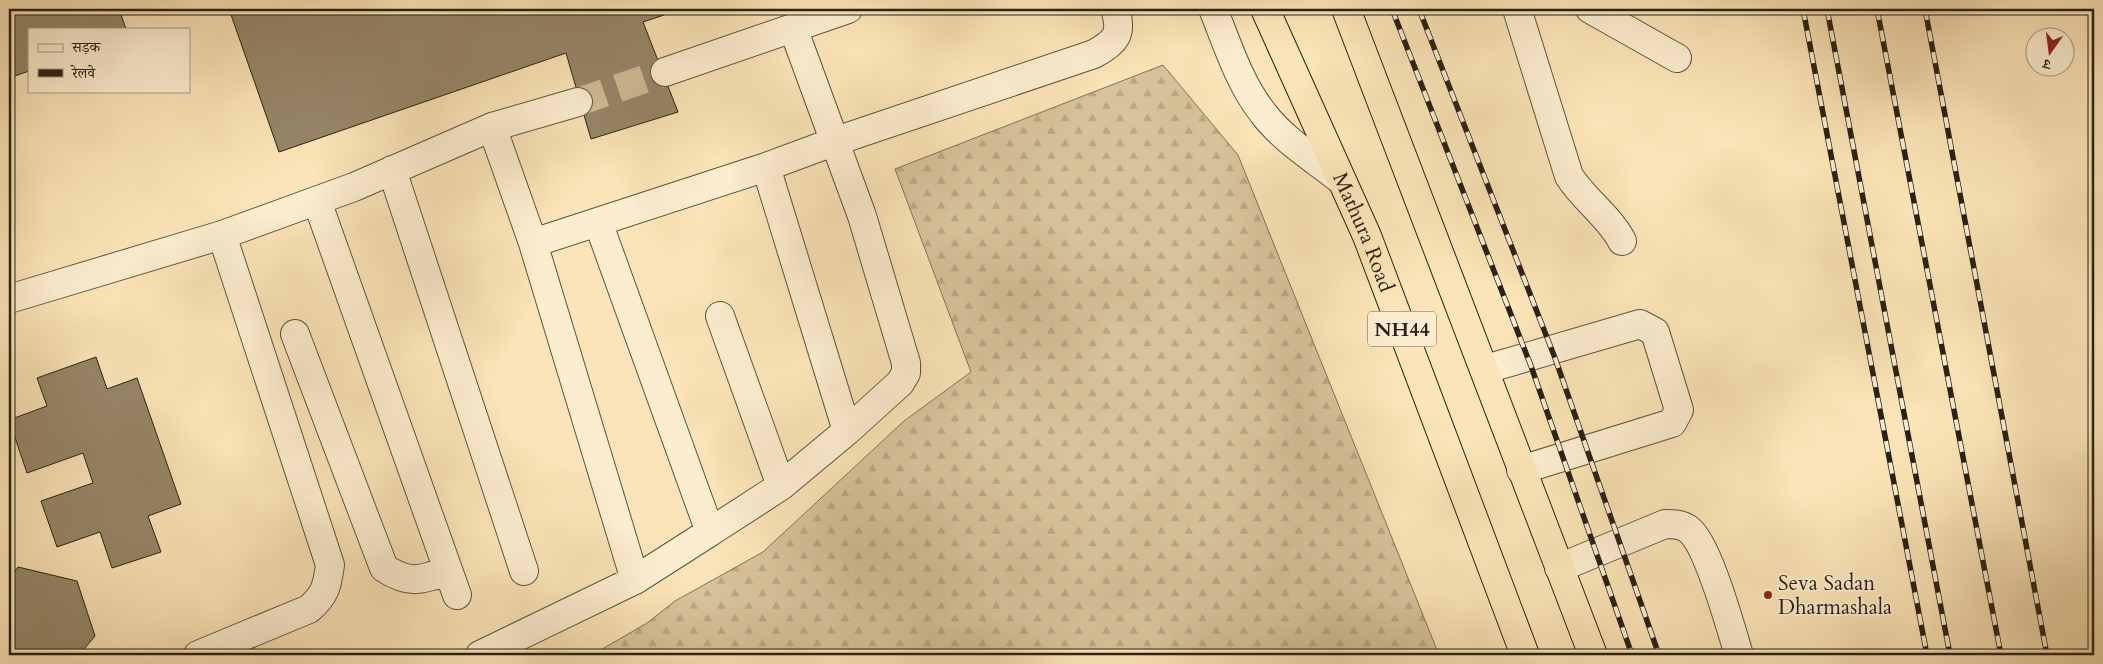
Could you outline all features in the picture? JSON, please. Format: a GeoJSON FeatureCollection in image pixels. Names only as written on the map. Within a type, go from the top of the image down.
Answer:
{"type":"FeatureCollection","features":[{"type":"Feature","properties":{"kind":"highway","name":"Mathura Road"},"geometry":{"type":"LineString","coordinates":[[1266,9],[1367,236],[1525,655]]}},
{"type":"Feature","properties":{"kind":"highway","name":"NH44"},"geometry":{"type":"LineString","coordinates":[[1346,9],[1486,370],[1521,470],[1593,655]]}},
{"type":"Feature","properties":{"kind":"street"},"geometry":{"type":"LineString","coordinates":[[664,72],[848,9]]}},
{"type":"Feature","properties":{"kind":"street"},"geometry":{"type":"LineString","coordinates":[[533,243],[766,167],[836,141],[1094,54],[1109,46],[1117,37],[1118,27],[1115,9]]}},
{"type":"Feature","properties":{"kind":"street"},"geometry":{"type":"LineString","coordinates":[[1213,9],[1246,86],[1262,113],[1278,129],[1342,180]]}},
{"type":"Feature","properties":{"kind":"street"},"geometry":{"type":"LineString","coordinates":[[1517,9],[1569,176],[1578,192],[1615,228],[1622,241]]}},
{"type":"Feature","properties":{"kind":"street"},"geometry":{"type":"LineString","coordinates":[[1590,9],[1677,58]]}},
{"type":"Feature","properties":{"kind":"street"},"geometry":{"type":"LineString","coordinates":[[480,655],[635,580],[781,486],[847,431],[900,383],[906,373],[862,216],[793,28]]}},
{"type":"Feature","properties":{"kind":"street"},"geometry":{"type":"LineString","coordinates":[[9,298],[222,235],[317,201],[492,127],[578,102]]}},
{"type":"Feature","properties":{"kind":"street"},"geometry":{"type":"LineString","coordinates":[[492,127],[533,243],[635,580]]}},
{"type":"Feature","properties":{"kind":"street"},"geometry":{"type":"LineString","coordinates":[[766,167],[847,431]]}},
{"type":"Feature","properties":{"kind":"street"},"geometry":{"type":"LineString","coordinates":[[392,170],[524,571]]}},
{"type":"Feature","properties":{"kind":"street"},"geometry":{"type":"LineString","coordinates":[[295,334],[384,568],[395,576],[421,581],[453,583],[317,201]]}},
{"type":"Feature","properties":{"kind":"street"},"geometry":{"type":"LineString","coordinates":[[598,222],[710,532]]}},
{"type":"Feature","properties":{"kind":"street"},"geometry":{"type":"LineString","coordinates":[[198,655],[309,609],[322,598],[327,584],[330,565],[222,235]]}},
{"type":"Feature","properties":{"kind":"street"},"geometry":{"type":"LineString","coordinates":[[720,316],[781,486]]}},
{"type":"Feature","properties":{"kind":"street"},"geometry":{"type":"LineString","coordinates":[[1486,370],[1640,324],[1655,332],[1679,410],[1672,423],[1521,470]]}},
{"type":"Feature","properties":{"kind":"street"},"geometry":{"type":"LineString","coordinates":[[1559,568],[1665,524],[1679,524],[1689,530],[1700,547],[1713,575],[1739,655]]}},
{"type":"Feature","properties":{"kind":"green space"},"geometry":{"type":"Polygon","coordinates":[[[1163,65],[1238,155],[1439,655],[592,655],[647,623],[675,601],[763,552],[904,421],[971,372],[895,169],[1163,65]]]}},
{"type":"Feature","properties":{"kind":"building"},"geometry":{"type":"Polygon","coordinates":[[[9,9],[119,9],[126,28],[28,28],[28,71],[9,78],[9,9]]]}},
{"type":"Feature","properties":{"kind":"building"},"geometry":{"type":"Polygon","coordinates":[[[229,9],[682,9],[643,22],[678,112],[591,139],[566,53],[279,152],[229,9]]]}},
{"type":"Feature","properties":{"kind":"building"},"geometry":{"type":"Polygon","coordinates":[[[96,357],[107,389],[137,378],[181,504],[148,516],[161,552],[112,568],[100,532],[57,547],[41,501],[93,483],[83,453],[27,473],[9,420],[47,406],[37,378],[96,357]]]}},
{"type":"Feature","properties":{"kind":"building"},"geometry":{"type":"Polygon","coordinates":[[[18,567],[77,581],[95,636],[79,655],[9,655],[9,579],[18,567]]]}},
{"type":"Feature","properties":{"kind":"tunnel"},"geometry":{"type":"LineString","coordinates":[[578,102],[665,72]]}},
{"type":"Feature","properties":{"kind":"railway"},"geometry":{"type":"LineString","coordinates":[[1392,9],[1531,366],[1632,655]]}},
{"type":"Feature","properties":{"kind":"railway"},"geometry":{"type":"LineString","coordinates":[[1419,9],[1555,358],[1659,655]]}},
{"type":"Feature","properties":{"kind":"railway"},"geometry":{"type":"LineString","coordinates":[[1803,9],[1927,655]]}},
{"type":"Feature","properties":{"kind":"railway"},"geometry":{"type":"LineString","coordinates":[[1827,9],[1950,655]]}},
{"type":"Feature","properties":{"kind":"railway"},"geometry":{"type":"LineString","coordinates":[[1877,9],[2001,655]]}},
{"type":"Feature","properties":{"kind":"railway"},"geometry":{"type":"LineString","coordinates":[[1925,9],[2047,655]]}},
{"type":"Feature","properties":{"kind":"place","name":"Seva Sadan Dharmashala"},"geometry":{"type":"Point","coordinates":[1768,595]}}]}
